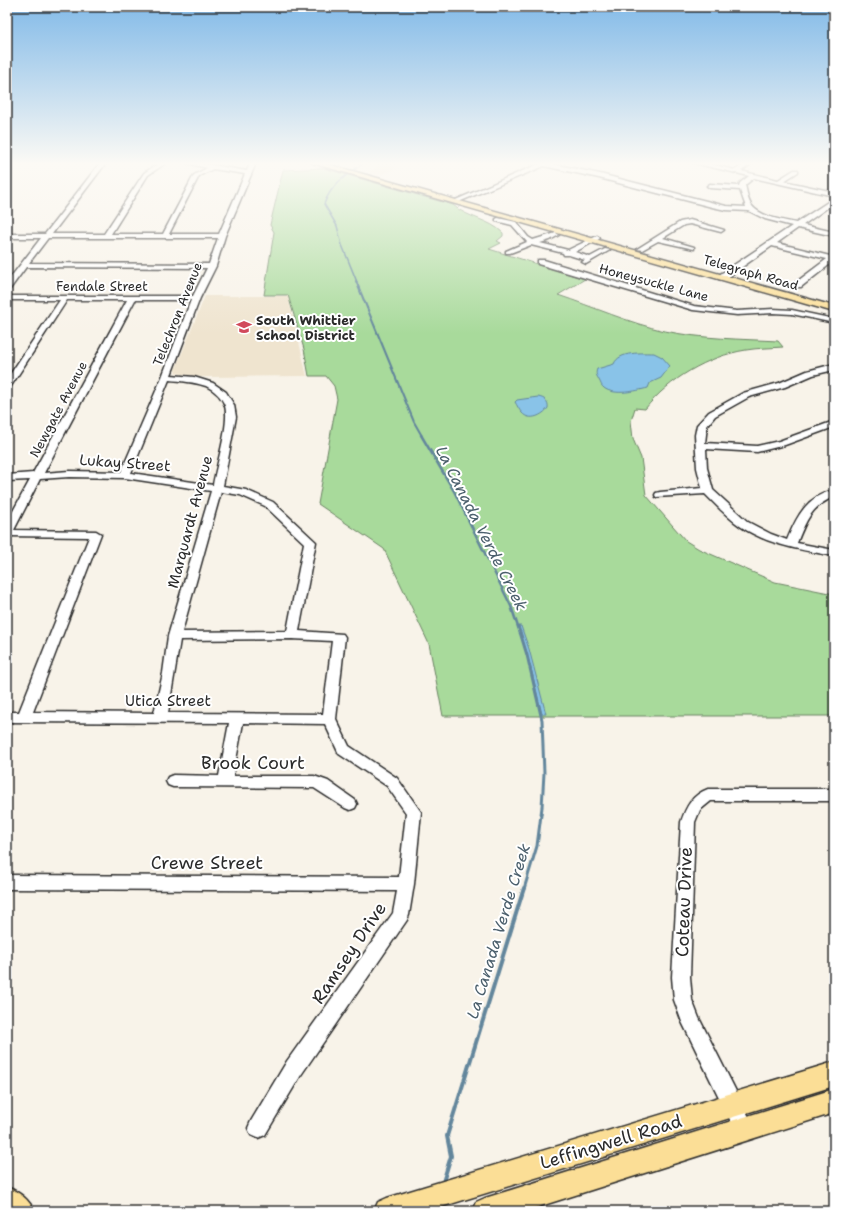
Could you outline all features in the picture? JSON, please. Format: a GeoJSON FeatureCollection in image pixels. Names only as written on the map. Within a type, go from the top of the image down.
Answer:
{"type":"FeatureCollection","features":[{"type":"Feature","properties":{"kind":"main road","name":"Telegraph Road"},"geometry":{"type":"LineString","coordinates":[[524,220],[834,304]]}},
{"type":"Feature","properties":{"kind":"main road","name":"Telegraph Road"},"geometry":{"type":"LineString","coordinates":[[590,238],[640,250],[834,308]]}},
{"type":"Feature","properties":{"kind":"main road","name":"Leffingwell Road"},"geometry":{"type":"LineString","coordinates":[[387,1211],[834,1074]]}},
{"type":"Feature","properties":{"kind":"main road","name":"Leffingwell Road"},"geometry":{"type":"LineString","coordinates":[[485,1211],[834,1101]]}},
{"type":"Feature","properties":{"kind":"main road"},"geometry":{"type":"LineString","coordinates":[[7,1200],[21,1211]]}},
{"type":"Feature","properties":{"kind":"street"},"geometry":{"type":"LineString","coordinates":[[7,287],[60,220]]}},
{"type":"Feature","properties":{"kind":"street"},"geometry":{"type":"LineString","coordinates":[[106,236],[116,220]]}},
{"type":"Feature","properties":{"kind":"street"},"geometry":{"type":"LineString","coordinates":[[165,236],[173,220]]}},
{"type":"Feature","properties":{"kind":"street","name":"Telechron Avenue"},"geometry":{"type":"LineString","coordinates":[[125,475],[166,378],[196,298],[212,266],[229,220]]}},
{"type":"Feature","properties":{"kind":"street"},"geometry":{"type":"LineString","coordinates":[[498,220],[514,223],[526,238],[533,242],[591,259]]}},
{"type":"Feature","properties":{"kind":"street"},"geometry":{"type":"LineString","coordinates":[[780,220],[834,234]]}},
{"type":"Feature","properties":{"kind":"street"},"geometry":{"type":"LineString","coordinates":[[724,275],[804,220]]}},
{"type":"Feature","properties":{"kind":"street"},"geometry":{"type":"LineString","coordinates":[[640,250],[682,223],[690,222],[721,230]]}},
{"type":"Feature","properties":{"kind":"street"},"geometry":{"type":"LineString","coordinates":[[508,252],[525,244],[548,239],[556,235]]}},
{"type":"Feature","properties":{"kind":"street"},"geometry":{"type":"LineString","coordinates":[[7,236],[222,236]]}},
{"type":"Feature","properties":{"kind":"street"},"geometry":{"type":"LineString","coordinates":[[541,262],[544,258],[560,250],[590,238]]}},
{"type":"Feature","properties":{"kind":"street"},"geometry":{"type":"LineString","coordinates":[[541,262],[552,261],[590,238]]}},
{"type":"Feature","properties":{"kind":"street"},"geometry":{"type":"LineString","coordinates":[[658,238],[692,248]]}},
{"type":"Feature","properties":{"kind":"street"},"geometry":{"type":"LineString","coordinates":[[770,243],[833,259]]}},
{"type":"Feature","properties":{"kind":"street"},"geometry":{"type":"LineString","coordinates":[[576,268],[607,250]]}},
{"type":"Feature","properties":{"kind":"street"},"geometry":{"type":"LineString","coordinates":[[798,285],[833,259]]}},
{"type":"Feature","properties":{"kind":"street","name":"Honeysuckle Lane"},"geometry":{"type":"LineString","coordinates":[[541,262],[693,308],[737,313],[773,311],[792,312],[834,321]]}},
{"type":"Feature","properties":{"kind":"street"},"geometry":{"type":"LineString","coordinates":[[24,265],[212,266]]}},
{"type":"Feature","properties":{"kind":"street","name":"Fendale Street"},"geometry":{"type":"LineString","coordinates":[[7,298],[196,298]]}},
{"type":"Feature","properties":{"kind":"street"},"geometry":{"type":"LineString","coordinates":[[7,386],[65,298]]}},
{"type":"Feature","properties":{"kind":"street","name":"Newgate Avenue"},"geometry":{"type":"LineString","coordinates":[[7,532],[132,298]]}},
{"type":"Feature","properties":{"kind":"street"},"geometry":{"type":"LineString","coordinates":[[834,368],[810,373],[782,385],[746,395],[712,414],[702,425],[700,435],[702,468],[708,491],[744,524],[766,536],[791,545],[834,553]]}},
{"type":"Feature","properties":{"kind":"street","name":"Marquardt Avenue"},"geometry":{"type":"LineString","coordinates":[[160,718],[169,673],[174,636],[217,488],[231,417],[230,405],[224,394],[210,385],[194,380],[166,378]]}},
{"type":"Feature","properties":{"kind":"street"},"geometry":{"type":"LineString","coordinates":[[700,446],[757,449],[782,443],[834,424]]}},
{"type":"Feature","properties":{"kind":"street","name":"Lukay Street"},"geometry":{"type":"LineString","coordinates":[[7,478],[68,474],[125,475],[217,488]]}},
{"type":"Feature","properties":{"kind":"street"},"geometry":{"type":"LineString","coordinates":[[217,488],[242,492],[269,504],[310,542],[292,635]]}},
{"type":"Feature","properties":{"kind":"street"},"geometry":{"type":"LineString","coordinates":[[660,495],[708,491]]}},
{"type":"Feature","properties":{"kind":"street"},"geometry":{"type":"LineString","coordinates":[[791,545],[807,509],[815,502],[834,493]]}},
{"type":"Feature","properties":{"kind":"street"},"geometry":{"type":"LineString","coordinates":[[7,532],[96,534],[24,717]]}},
{"type":"Feature","properties":{"kind":"street"},"geometry":{"type":"LineString","coordinates":[[174,636],[292,635],[339,637],[329,719]]}},
{"type":"Feature","properties":{"kind":"street","name":"Utica Street"},"geometry":{"type":"LineString","coordinates":[[7,717],[329,719]]}},
{"type":"Feature","properties":{"kind":"street"},"geometry":{"type":"LineString","coordinates":[[225,782],[237,718]]}},
{"type":"Feature","properties":{"kind":"street","name":"Ramsey Drive"},"geometry":{"type":"LineString","coordinates":[[258,1128],[294,1068],[401,915],[414,812],[392,782],[344,750],[329,719]]}},
{"type":"Feature","properties":{"kind":"street","name":"Brook Court"},"geometry":{"type":"LineString","coordinates":[[173,781],[314,782],[323,785],[350,804]]}},
{"type":"Feature","properties":{"kind":"street","name":"Coteau Drive"},"geometry":{"type":"LineString","coordinates":[[745,1130],[691,1022],[683,1000],[681,977],[688,822],[694,806],[708,795],[834,795]]}},
{"type":"Feature","properties":{"kind":"street","name":"Crewe Street"},"geometry":{"type":"LineString","coordinates":[[7,882],[406,884]]}},
{"type":"Feature","properties":{"kind":"shaded area","name":"South Whittier School District"},"geometry":{"type":"Polygon","coordinates":[[[205,296],[288,296],[307,376],[201,377],[176,373],[175,370],[205,296]]]}},
{"type":"Feature","properties":{"kind":"green space"},"geometry":{"type":"Polygon","coordinates":[[[271,220],[480,220],[497,228],[503,233],[503,236],[497,241],[501,243],[489,249],[585,279],[558,295],[652,328],[679,334],[778,341],[783,347],[751,349],[732,353],[704,363],[690,370],[666,388],[645,409],[635,408],[631,421],[633,439],[641,458],[646,495],[686,541],[699,549],[775,582],[834,594],[834,716],[443,716],[429,644],[384,549],[318,504],[337,399],[334,386],[326,376],[309,376],[304,349],[288,295],[264,295],[274,232],[270,225],[271,220]]]}},
{"type":"Feature","properties":{"kind":"water"},"geometry":{"type":"Polygon","coordinates":[[[637,353],[654,353],[662,357],[670,366],[661,378],[650,383],[648,388],[613,392],[604,388],[596,375],[597,369],[614,364],[621,357],[626,355],[637,353]]]}},
{"type":"Feature","properties":{"kind":"water"},"geometry":{"type":"Polygon","coordinates":[[[538,397],[546,400],[548,403],[548,408],[540,415],[532,417],[525,416],[515,402],[517,400],[538,397]]]}},
{"type":"Feature","properties":{"kind":"water"},"geometry":{"type":"Polygon","coordinates":[[[519,626],[521,626],[529,649],[546,714],[542,714],[519,626]]]}},
{"type":"Feature","properties":{"kind":"waterway","name":"La Canada Verde Creek"},"geometry":{"type":"LineString","coordinates":[[333,220],[337,226],[342,245],[357,282]]}},
{"type":"Feature","properties":{"kind":"waterway","name":"La Canada Verde Creek"},"geometry":{"type":"LineString","coordinates":[[356,281],[414,422],[422,436]]}},
{"type":"Feature","properties":{"kind":"waterway","name":"La Canada Verde Creek"},"geometry":{"type":"LineString","coordinates":[[421,435],[454,491],[511,606],[520,633]]}},
{"type":"Feature","properties":{"kind":"waterway","name":"La Canada Verde Creek"},"geometry":{"type":"LineString","coordinates":[[520,632],[527,655],[542,720],[544,773],[542,807],[537,846],[524,889]]}},
{"type":"Feature","properties":{"kind":"waterway","name":"La Canada Verde Creek"},"geometry":{"type":"LineString","coordinates":[[443,1182],[451,1156],[447,1136],[524,888]]}},
{"type":"Feature","properties":{"kind":"place","name":"South Whittier School District"},"geometry":{"type":"Point","coordinates":[244,327]}}]}
